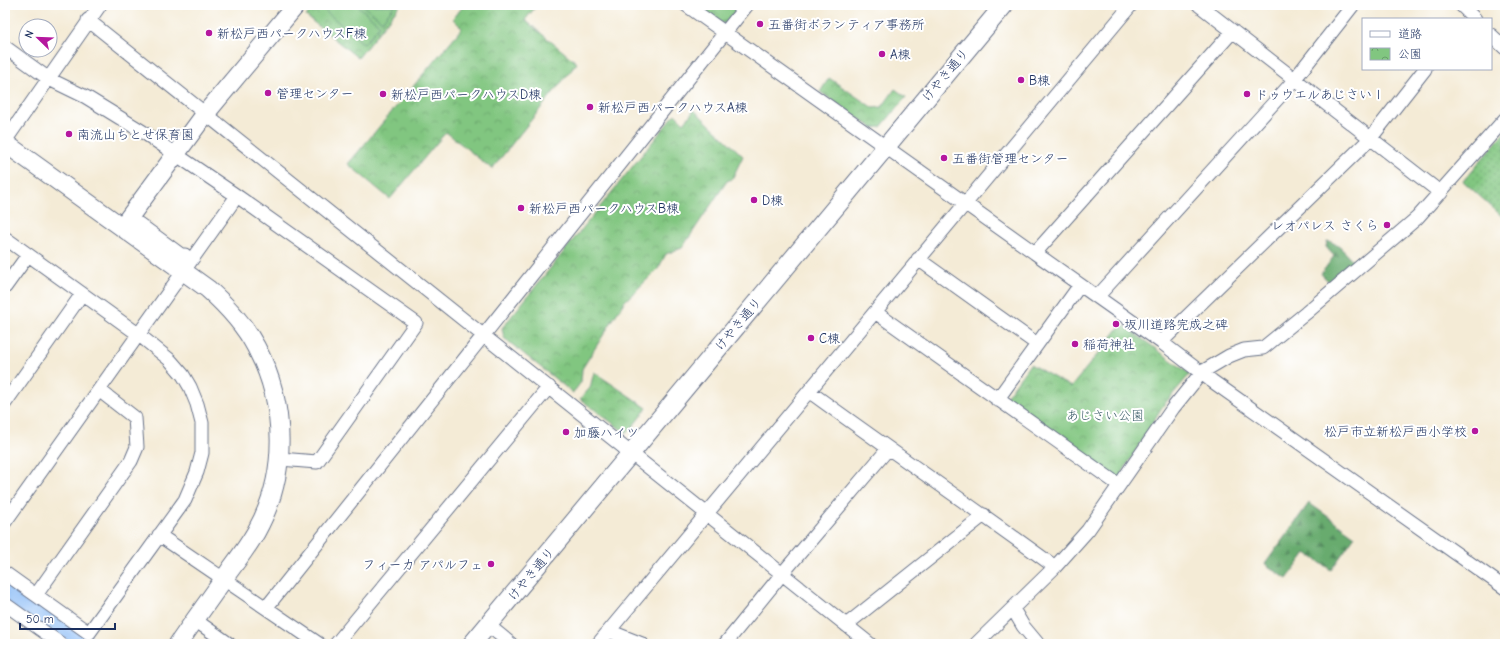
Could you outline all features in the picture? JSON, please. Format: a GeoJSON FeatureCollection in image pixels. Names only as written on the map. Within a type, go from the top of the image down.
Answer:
{"type":"FeatureCollection","features":[{"type":"Feature","properties":{"kind":"street"},"geometry":{"type":"LineString","coordinates":[[100,5],[88,20],[5,142],[122,227],[184,263],[239,321],[256,346],[270,376],[278,412],[280,459],[277,477],[264,516],[255,533],[224,580],[178,644]]}},
{"type":"Feature","properties":{"kind":"street"},"geometry":{"type":"LineString","coordinates":[[122,227],[206,113],[296,5]]}},
{"type":"Feature","properties":{"kind":"street"},"geometry":{"type":"LineString","coordinates":[[686,5],[1161,342],[1212,381],[1505,588]]}},
{"type":"Feature","properties":{"kind":"street"},"geometry":{"type":"LineString","coordinates":[[266,608],[747,5]]}},
{"type":"Feature","properties":{"kind":"street","name":"けやき通り"},"geometry":{"type":"LineString","coordinates":[[472,644],[1004,5]]}},
{"type":"Feature","properties":{"kind":"street"},"geometry":{"type":"LineString","coordinates":[[598,644],[810,392],[918,259],[966,204],[1131,5]]}},
{"type":"Feature","properties":{"kind":"street"},"geometry":{"type":"LineString","coordinates":[[1199,5],[1441,193]]}},
{"type":"Feature","properties":{"kind":"street"},"geometry":{"type":"LineString","coordinates":[[1097,297],[1294,80],[1353,5]]}},
{"type":"Feature","properties":{"kind":"street"},"geometry":{"type":"LineString","coordinates":[[88,20],[870,644]]}},
{"type":"Feature","properties":{"kind":"street"},"geometry":{"type":"LineString","coordinates":[[1035,253],[1233,31]]}},
{"type":"Feature","properties":{"kind":"street"},"geometry":{"type":"LineString","coordinates":[[1492,35],[1505,48]]}},
{"type":"Feature","properties":{"kind":"street"},"geometry":{"type":"LineString","coordinates":[[5,47],[49,78],[86,96],[137,128],[416,323],[317,462],[280,459]]}},
{"type":"Feature","properties":{"kind":"street"},"geometry":{"type":"LineString","coordinates":[[1161,342],[1370,139],[1424,70]]}},
{"type":"Feature","properties":{"kind":"street"},"geometry":{"type":"LineString","coordinates":[[976,644],[1055,567],[1088,530],[1173,408],[1202,372],[1229,356],[1244,350],[1263,348],[1417,218],[1441,193],[1505,119]]}},
{"type":"Feature","properties":{"kind":"street"},"geometry":{"type":"LineString","coordinates":[[5,522],[138,334],[184,263],[236,196]]}},
{"type":"Feature","properties":{"kind":"street"},"geometry":{"type":"LineString","coordinates":[[139,224],[181,255],[184,263]]}},
{"type":"Feature","properties":{"kind":"street"},"geometry":{"type":"LineString","coordinates":[[5,238],[138,334],[170,360],[183,374],[193,393],[202,423],[202,453],[197,472],[185,500],[89,633],[5,573]]}},
{"type":"Feature","properties":{"kind":"street"},"geometry":{"type":"LineString","coordinates":[[5,287],[28,255]]}},
{"type":"Feature","properties":{"kind":"street"},"geometry":{"type":"LineString","coordinates":[[918,259],[1037,344]]}},
{"type":"Feature","properties":{"kind":"street"},"geometry":{"type":"LineString","coordinates":[[997,400],[1080,286]]}},
{"type":"Feature","properties":{"kind":"street"},"geometry":{"type":"LineString","coordinates":[[5,403],[82,294]]}},
{"type":"Feature","properties":{"kind":"street"},"geometry":{"type":"LineString","coordinates":[[875,312],[997,400],[1119,485]]}},
{"type":"Feature","properties":{"kind":"street"},"geometry":{"type":"LineString","coordinates":[[336,644],[549,387]]}},
{"type":"Feature","properties":{"kind":"street"},"geometry":{"type":"LineString","coordinates":[[36,595],[131,461],[137,447],[135,418],[99,390]]}},
{"type":"Feature","properties":{"kind":"street"},"geometry":{"type":"LineString","coordinates":[[810,392],[1055,567]]}},
{"type":"Feature","properties":{"kind":"street"},"geometry":{"type":"LineString","coordinates":[[725,644],[888,449]]}},
{"type":"Feature","properties":{"kind":"street"},"geometry":{"type":"LineString","coordinates":[[846,625],[984,515]]}},
{"type":"Feature","properties":{"kind":"street"},"geometry":{"type":"LineString","coordinates":[[159,535],[319,644]]}},
{"type":"Feature","properties":{"kind":"street"},"geometry":{"type":"LineString","coordinates":[[5,604],[61,644]]}},
{"type":"Feature","properties":{"kind":"street"},"geometry":{"type":"LineString","coordinates":[[1013,609],[1023,626],[1038,644]]}},
{"type":"Feature","properties":{"kind":"street"},"geometry":{"type":"LineString","coordinates":[[195,620],[229,644]]}},
{"type":"Feature","properties":{"kind":"street"},"geometry":{"type":"LineString","coordinates":[[488,625],[511,644]]}},
{"type":"Feature","properties":{"kind":"street"},"geometry":{"type":"LineString","coordinates":[[609,631],[642,644]]}},
{"type":"Feature","properties":{"kind":"green space"},"geometry":{"type":"Polygon","coordinates":[[[315,5],[400,5],[358,58],[306,16],[315,5]]]}},
{"type":"Feature","properties":{"kind":"green space"},"geometry":{"type":"Polygon","coordinates":[[[328,5],[357,5],[380,25],[364,44],[324,10],[328,5]]]}},
{"type":"Feature","properties":{"kind":"green space"},"geometry":{"type":"Polygon","coordinates":[[[363,5],[395,5],[382,21],[363,5]]]}},
{"type":"Feature","properties":{"kind":"green space"},"geometry":{"type":"Polygon","coordinates":[[[464,5],[537,5],[525,20],[577,63],[492,169],[446,132],[390,199],[348,164],[462,28],[453,19],[464,5]]]}},
{"type":"Feature","properties":{"kind":"green space"},"geometry":{"type":"Polygon","coordinates":[[[694,5],[742,5],[725,24],[719,22],[694,5]]]}},
{"type":"Feature","properties":{"kind":"green space"},"geometry":{"type":"Polygon","coordinates":[[[829,78],[873,108],[882,107],[895,89],[906,97],[881,127],[873,128],[820,92],[829,78]]]}},
{"type":"Feature","properties":{"kind":"green space"},"geometry":{"type":"Polygon","coordinates":[[[694,110],[743,156],[732,179],[727,181],[682,248],[666,254],[658,269],[624,302],[582,369],[581,382],[573,393],[504,338],[502,328],[675,114],[684,123],[694,110]]]}},
{"type":"Feature","properties":{"kind":"green space"},"geometry":{"type":"Polygon","coordinates":[[[1505,132],[1505,219],[1463,181],[1505,132]]]}},
{"type":"Feature","properties":{"kind":"green space"},"geometry":{"type":"Polygon","coordinates":[[[1327,241],[1339,247],[1355,263],[1331,284],[1321,274],[1334,256],[1326,247],[1327,241]]]}},
{"type":"Feature","properties":{"kind":"green space","name":"あじさい公園"},"geometry":{"type":"Polygon","coordinates":[[[1122,324],[1190,374],[1162,407],[1118,480],[1004,400],[1030,364],[1071,387],[1122,324]]]}},
{"type":"Feature","properties":{"kind":"green space"},"geometry":{"type":"Polygon","coordinates":[[[594,372],[647,408],[627,432],[623,431],[580,399],[590,388],[594,372]]]}},
{"type":"Feature","properties":{"kind":"green space"},"geometry":{"type":"Polygon","coordinates":[[[1309,503],[1355,536],[1331,570],[1306,553],[1287,579],[1265,564],[1309,503]]]}},
{"type":"Feature","properties":{"kind":"waterway"},"geometry":{"type":"LineString","coordinates":[[5,590],[83,644]]}},
{"type":"Feature","properties":{"kind":"place","name":"五番街ボランティア事務所"},"geometry":{"type":"Point","coordinates":[760,24]}},
{"type":"Feature","properties":{"kind":"place","name":"新松戸西パークハウスF棟"},"geometry":{"type":"Point","coordinates":[209,33]}},
{"type":"Feature","properties":{"kind":"place","name":"A棟"},"geometry":{"type":"Point","coordinates":[882,54]}},
{"type":"Feature","properties":{"kind":"place","name":"B棟"},"geometry":{"type":"Point","coordinates":[1021,80]}},
{"type":"Feature","properties":{"kind":"place","name":"管理センター"},"geometry":{"type":"Point","coordinates":[268,93]}},
{"type":"Feature","properties":{"kind":"place","name":"新松戸西パークハウスD棟"},"geometry":{"type":"Point","coordinates":[383,94]}},
{"type":"Feature","properties":{"kind":"place","name":"ドゥウエルあじさいＩ"},"geometry":{"type":"Point","coordinates":[1247,94]}},
{"type":"Feature","properties":{"kind":"place","name":"新松戸西パークハウスA棟"},"geometry":{"type":"Point","coordinates":[590,107]}},
{"type":"Feature","properties":{"kind":"place","name":"南流山ちとせ保育園"},"geometry":{"type":"Point","coordinates":[69,134]}},
{"type":"Feature","properties":{"kind":"place","name":"五番街管理センター"},"geometry":{"type":"Point","coordinates":[944,158]}},
{"type":"Feature","properties":{"kind":"place","name":"D棟"},"geometry":{"type":"Point","coordinates":[754,200]}},
{"type":"Feature","properties":{"kind":"place","name":"新松戸西パークハウスB棟"},"geometry":{"type":"Point","coordinates":[521,208]}},
{"type":"Feature","properties":{"kind":"place","name":"レオパレス さくら"},"geometry":{"type":"Point","coordinates":[1387,225]}},
{"type":"Feature","properties":{"kind":"place","name":"坂川道路完成之碑"},"geometry":{"type":"Point","coordinates":[1116,324]}},
{"type":"Feature","properties":{"kind":"place","name":"C棟"},"geometry":{"type":"Point","coordinates":[811,338]}},
{"type":"Feature","properties":{"kind":"place","name":"稲荷神社"},"geometry":{"type":"Point","coordinates":[1075,344]}},
{"type":"Feature","properties":{"kind":"place","name":"松戸市立新松戸西小学校"},"geometry":{"type":"Point","coordinates":[1475,431]}},
{"type":"Feature","properties":{"kind":"place","name":"加藤ハイツ"},"geometry":{"type":"Point","coordinates":[566,432]}},
{"type":"Feature","properties":{"kind":"place","name":"フィーカ アパルフェ"},"geometry":{"type":"Point","coordinates":[491,564]}}]}
